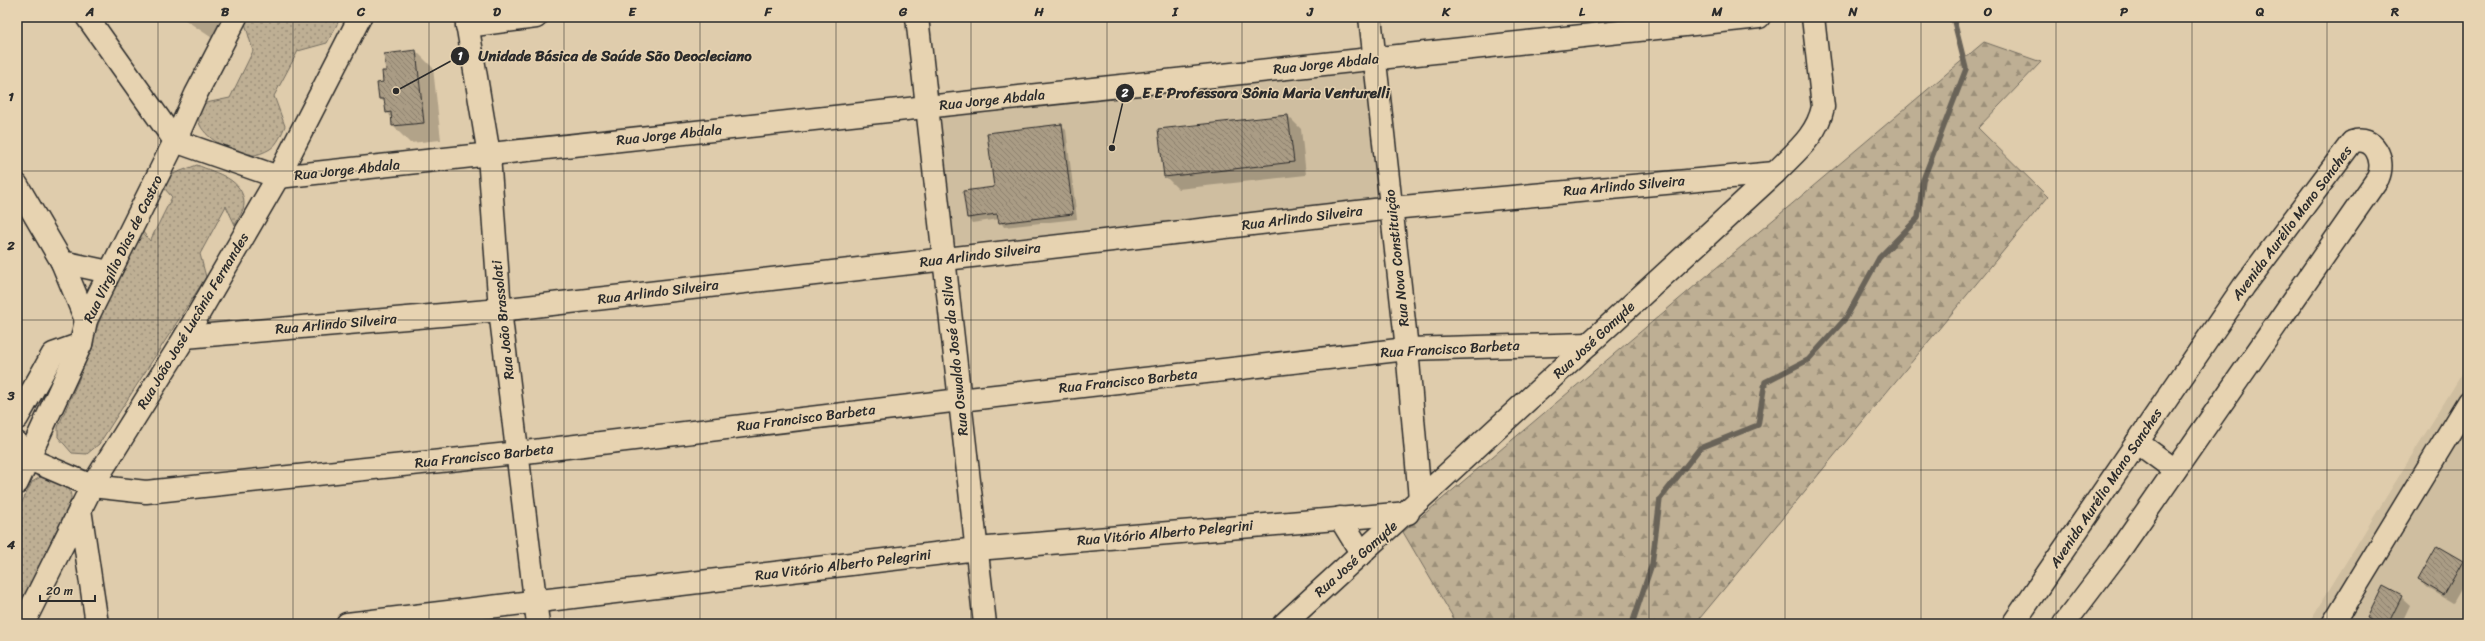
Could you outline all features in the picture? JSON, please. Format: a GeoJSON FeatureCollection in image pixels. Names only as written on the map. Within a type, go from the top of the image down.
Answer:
{"type":"FeatureCollection","features":[{"type":"Feature","properties":{"kind":"street"},"geometry":{"type":"LineString","coordinates":[[87,17],[175,141]]}},
{"type":"Feature","properties":{"kind":"street","name":"Rua Virgílio Dias de Castro"},"geometry":{"type":"LineString","coordinates":[[17,483],[23,451],[81,344],[86,320],[175,141],[196,94],[236,17]]}},
{"type":"Feature","properties":{"kind":"street","name":"Rua João José Lucânia Fernandes"},"geometry":{"type":"LineString","coordinates":[[23,624],[92,486],[185,337],[278,177],[360,17]]}},
{"type":"Feature","properties":{"kind":"street"},"geometry":{"type":"LineString","coordinates":[[467,21],[536,17]]}},
{"type":"Feature","properties":{"kind":"street","name":"Rua Oswaldo José da Silva"},"geometry":{"type":"LineString","coordinates":[[917,17],[985,624]]}},
{"type":"Feature","properties":{"kind":"street","name":"Rua Nova Constituição"},"geometry":{"type":"LineString","coordinates":[[1370,17],[1407,349],[1414,506]]}},
{"type":"Feature","properties":{"kind":"street","name":"Rua Jorge Abdala"},"geometry":{"type":"LineString","coordinates":[[175,141],[278,177],[1759,17]]}},
{"type":"Feature","properties":{"kind":"street","name":"Rua José Gomyde"},"geometry":{"type":"LineString","coordinates":[[1284,624],[1362,554],[1775,173],[1813,135],[1820,122],[1823,108],[1813,17]]}},
{"type":"Feature","properties":{"kind":"street","name":"Rua João Brassolati"},"geometry":{"type":"LineString","coordinates":[[467,21],[488,155],[500,310],[538,624]]}},
{"type":"Feature","properties":{"kind":"street","name":"Avenida Aurélio Mano Sanches"},"geometry":{"type":"LineString","coordinates":[[2013,624],[2244,286],[2352,142],[2358,140],[2366,142],[2377,152],[2382,161],[2382,170],[2378,178],[2117,554],[2064,624]]}},
{"type":"Feature","properties":{"kind":"street","name":"Rua Arlindo Silveira"},"geometry":{"type":"LineString","coordinates":[[185,337],[500,310],[1392,208],[1775,173]]}},
{"type":"Feature","properties":{"kind":"street"},"geometry":{"type":"LineString","coordinates":[[17,185],[62,262],[86,320]]}},
{"type":"Feature","properties":{"kind":"street"},"geometry":{"type":"LineString","coordinates":[[62,262],[109,272]]}},
{"type":"Feature","properties":{"kind":"street"},"geometry":{"type":"LineString","coordinates":[[17,418],[52,354],[81,344]]}},
{"type":"Feature","properties":{"kind":"street","name":"Rua Francisco Barbeta"},"geometry":{"type":"LineString","coordinates":[[23,451],[92,486],[146,492],[517,454],[960,400],[1407,349],[1589,344]]}},
{"type":"Feature","properties":{"kind":"street"},"geometry":{"type":"LineString","coordinates":[[2333,624],[2468,402]]}},
{"type":"Feature","properties":{"kind":"street"},"geometry":{"type":"LineString","coordinates":[[2137,442],[2175,470]]}},
{"type":"Feature","properties":{"kind":"street","name":"Rua Vitório Alberto Pelegrini"},"geometry":{"type":"LineString","coordinates":[[347,624],[977,549],[1340,518],[1414,506]]}},
{"type":"Feature","properties":{"kind":"street"},"geometry":{"type":"LineString","coordinates":[[80,509],[97,624]]}},
{"type":"Feature","properties":{"kind":"street"},"geometry":{"type":"LineString","coordinates":[[1340,518],[1362,554]]}},
{"type":"Feature","properties":{"kind":"shaded area"},"geometry":{"type":"Polygon","coordinates":[[[1371,66],[1386,200],[948,245],[934,118],[1371,66]],[[1288,115],[1158,129],[1164,176],[1293,162],[1288,115]],[[1062,124],[987,133],[999,223],[1073,214],[1062,124]],[[986,188],[963,191],[967,218],[990,215],[986,188]]]}},
{"type":"Feature","properties":{"kind":"shaded area"},"geometry":{"type":"Polygon","coordinates":[[[2468,364],[2468,624],[2308,624],[2468,364]]]}},
{"type":"Feature","properties":{"kind":"green space"},"geometry":{"type":"Polygon","coordinates":[[[248,17],[341,17],[327,43],[298,51],[274,96],[285,126],[283,132],[273,147],[258,154],[252,155],[236,152],[215,141],[204,131],[199,120],[201,104],[230,98],[253,51],[245,23],[248,17]]]}},
{"type":"Feature","properties":{"kind":"green space"},"geometry":{"type":"Polygon","coordinates":[[[1984,42],[2041,62],[1978,128],[2048,197],[1695,624],[1457,624],[1403,532],[1984,42]]]}},
{"type":"Feature","properties":{"kind":"green space"},"geometry":{"type":"Polygon","coordinates":[[[197,165],[228,178],[239,188],[243,195],[244,206],[242,212],[235,225],[226,206],[200,254],[206,277],[99,444],[87,454],[72,453],[58,437],[58,427],[79,379],[109,294],[139,227],[150,241],[172,197],[164,188],[170,175],[197,165]]]}},
{"type":"Feature","properties":{"kind":"green space"},"geometry":{"type":"Polygon","coordinates":[[[49,472],[58,476],[65,482],[70,490],[71,501],[25,595],[17,599],[17,512],[32,482],[49,472]]]}},
{"type":"Feature","properties":{"kind":"building"},"geometry":{"type":"Polygon","coordinates":[[[416,50],[424,123],[392,126],[391,112],[386,113],[384,99],[379,99],[377,83],[383,82],[382,71],[386,71],[384,54],[416,50]]]}},
{"type":"Feature","properties":{"kind":"building"},"geometry":{"type":"Polygon","coordinates":[[[1288,115],[1294,162],[1164,177],[1158,129],[1288,115]]]}},
{"type":"Feature","properties":{"kind":"building"},"geometry":{"type":"Polygon","coordinates":[[[1062,124],[1073,214],[999,223],[997,214],[967,218],[963,191],[994,187],[987,133],[1062,124]]]}},
{"type":"Feature","properties":{"kind":"building"},"geometry":{"type":"Polygon","coordinates":[[[2437,546],[2463,561],[2444,595],[2418,580],[2437,546]]]}},
{"type":"Feature","properties":{"kind":"building"},"geometry":{"type":"Polygon","coordinates":[[[2383,586],[2402,596],[2388,624],[2379,624],[2367,618],[2383,586]]]}},
{"type":"Feature","properties":{"kind":"waterway"},"geometry":{"type":"LineString","coordinates":[[1632,624],[1652,564],[1660,499],[1700,448],[1758,425],[1765,382],[1808,360],[1846,318],[1879,258],[1918,218],[1923,180],[1966,69],[1953,17]]}},
{"type":"Feature","properties":{"kind":"place","name":"Unidade Básica de Saúde São Deocleciano"},"geometry":{"type":"Point","coordinates":[396,91]}},
{"type":"Feature","properties":{"kind":"place","name":"E E Professora Sônia Maria Venturelli"},"geometry":{"type":"Point","coordinates":[1112,148]}}]}
